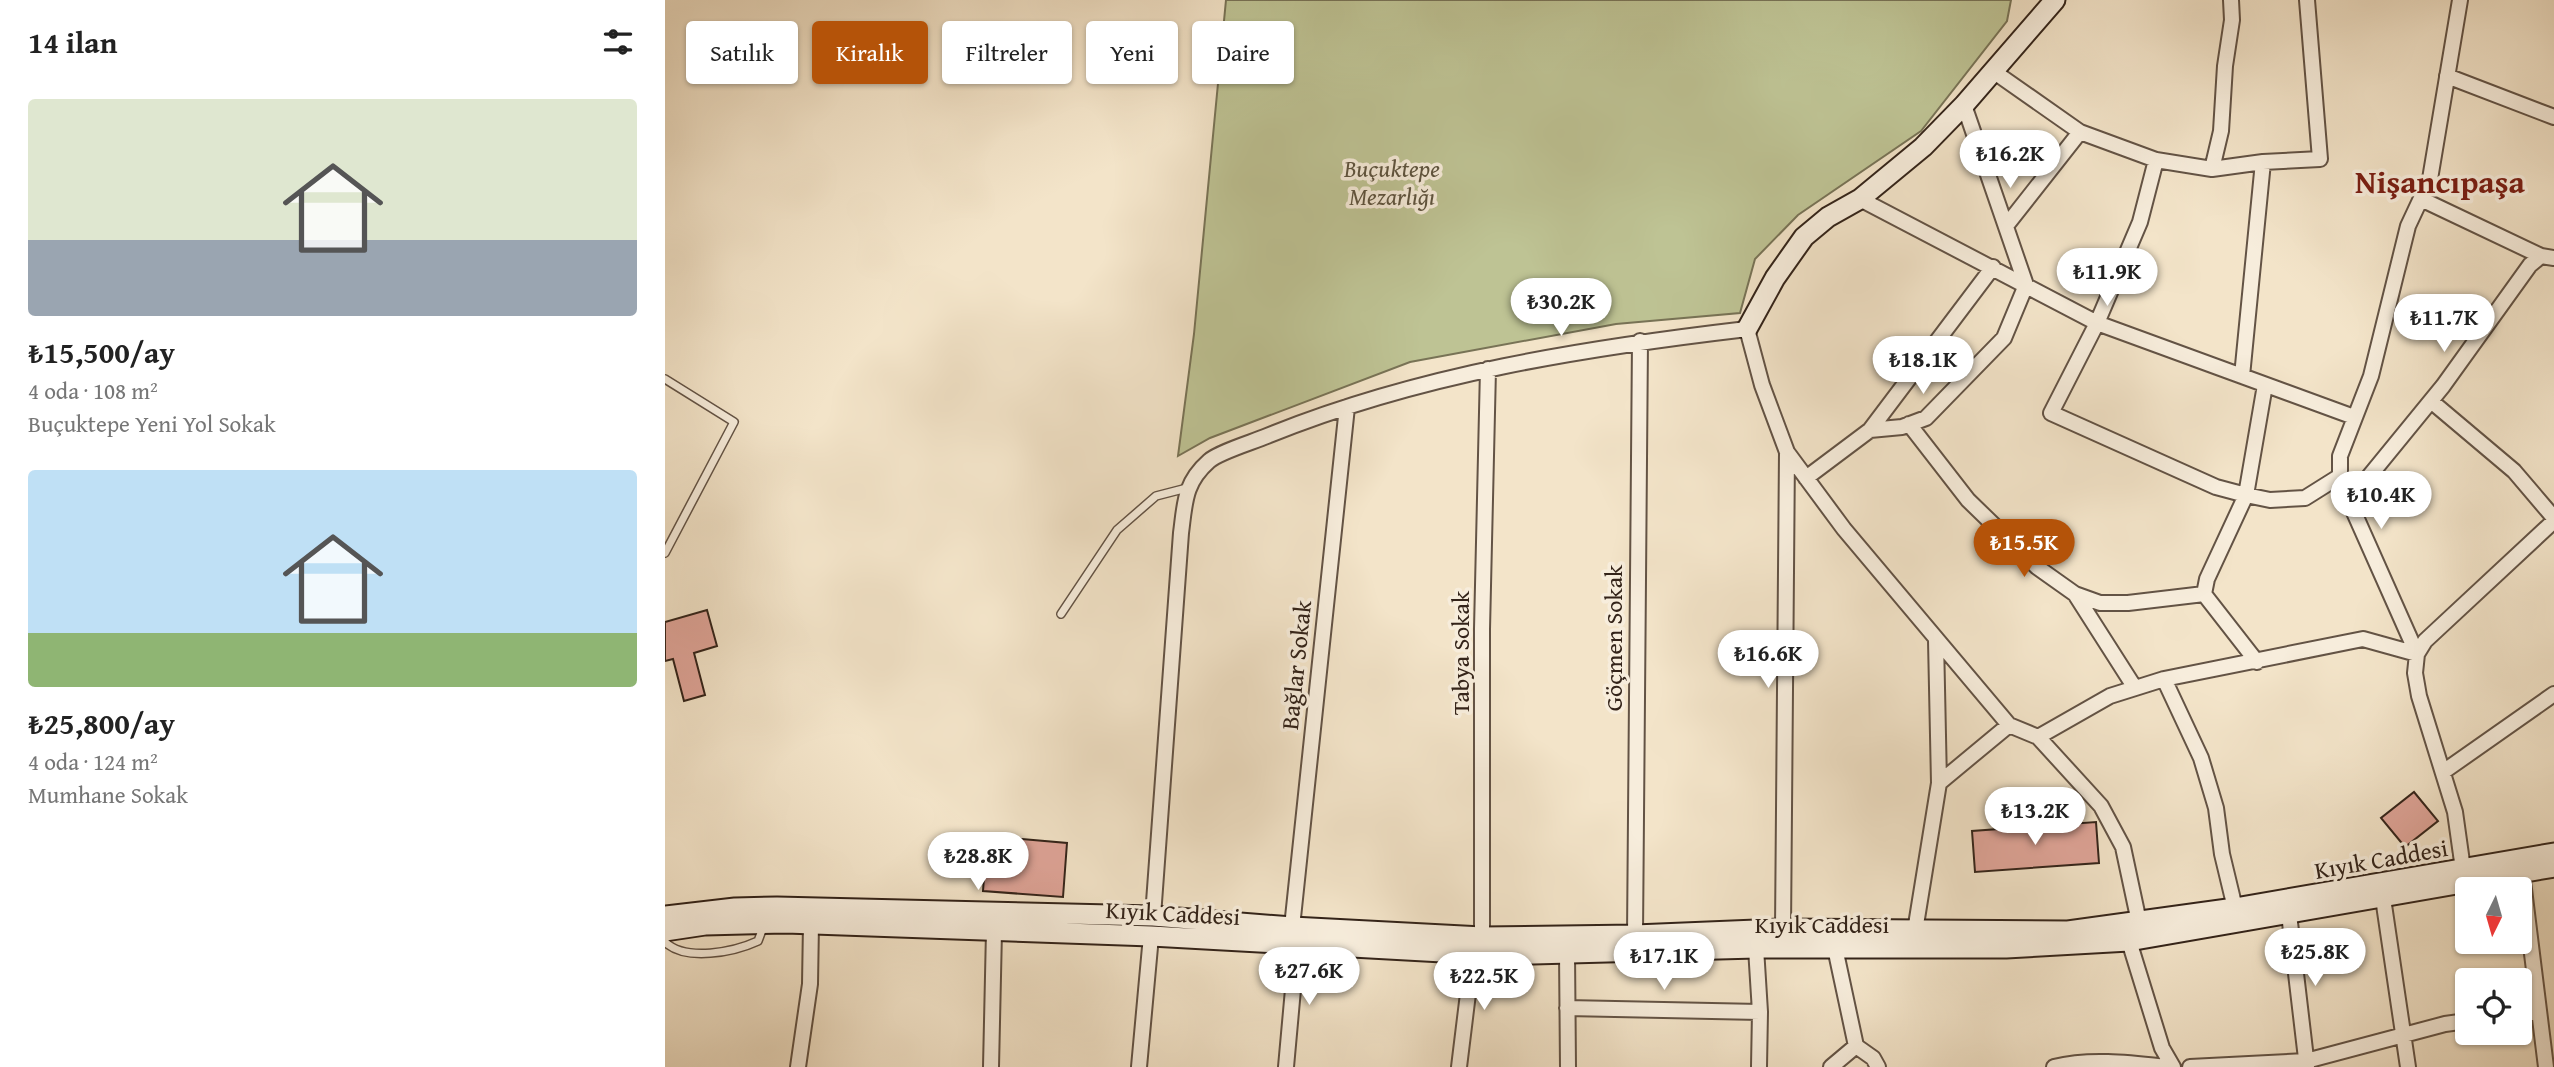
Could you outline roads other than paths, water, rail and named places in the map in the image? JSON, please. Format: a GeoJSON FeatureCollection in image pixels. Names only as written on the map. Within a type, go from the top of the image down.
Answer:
{"type":"FeatureCollection","features":[{"type":"Feature","properties":{"kind":"main road"},"geometry":{"type":"LineString","coordinates":[[1747,329],[1775,278],[1804,237],[1828,217],[1860,199],[1923,147],[1964,105],[2055,0]]}},
{"type":"Feature","properties":{"kind":"main road","name":"Kıyık Caddesi"},"geometry":{"type":"LineString","coordinates":[[1478,945],[1635,935],[1784,939],[1915,931],[2137,934],[2235,908],[2554,853]]}},
{"type":"Feature","properties":{"kind":"main road","name":"Kıyık Caddesi"},"geometry":{"type":"LineString","coordinates":[[665,931],[705,925],[811,924],[1151,936],[1294,936],[1478,945],[1567,953],[1756,948],[1784,939],[1835,948],[2006,948],[2289,914],[2554,867]]}},
{"type":"Feature","properties":{"kind":"main road","name":"Kıyık Caddesi"},"geometry":{"type":"LineString","coordinates":[[665,916],[735,908],[777,907],[1153,916],[1294,936]]}},
{"type":"Feature","properties":{"kind":"main road"},"geometry":{"type":"LineString","coordinates":[[1151,936],[1153,916]]}},
{"type":"Feature","properties":{"kind":"street"},"geometry":{"type":"LineString","coordinates":[[2211,169],[2221,131],[2225,66],[2232,20],[2231,0]]}},
{"type":"Feature","properties":{"kind":"street"},"geometry":{"type":"LineString","coordinates":[[1993,71],[2080,132],[2156,160],[2211,169],[2263,162],[2320,159],[2308,0]]}},
{"type":"Feature","properties":{"kind":"street"},"geometry":{"type":"LineString","coordinates":[[2417,654],[2349,501],[2340,476],[2340,456],[2371,376],[2408,226],[2430,179],[2460,0]]}},
{"type":"Feature","properties":{"kind":"street"},"geometry":{"type":"LineString","coordinates":[[2447,76],[2554,117]]}},
{"type":"Feature","properties":{"kind":"street"},"geometry":{"type":"LineString","coordinates":[[1870,430],[1909,424],[1926,418],[2004,338],[2025,285],[1964,105]]}},
{"type":"Feature","properties":{"kind":"street"},"geometry":{"type":"LineString","coordinates":[[2006,226],[2080,132]]}},
{"type":"Feature","properties":{"kind":"street"},"geometry":{"type":"LineString","coordinates":[[2156,160],[2140,222],[2097,323],[2051,413],[2215,487],[2246,495],[2270,500],[2305,498],[2340,476]]}},
{"type":"Feature","properties":{"kind":"street"},"geometry":{"type":"LineString","coordinates":[[2242,376],[2263,162]]}},
{"type":"Feature","properties":{"kind":"street"},"geometry":{"type":"LineString","coordinates":[[1860,199],[2097,323],[2354,417]]}},
{"type":"Feature","properties":{"kind":"street"},"geometry":{"type":"LineString","coordinates":[[2421,199],[2548,257]]}},
{"type":"Feature","properties":{"kind":"street"},"geometry":{"type":"LineString","coordinates":[[2349,501],[2431,401],[2530,265],[2548,257]]}},
{"type":"Feature","properties":{"kind":"street"},"geometry":{"type":"LineString","coordinates":[[1806,478],[1870,430],[1993,268]]}},
{"type":"Feature","properties":{"kind":"street"},"geometry":{"type":"LineString","coordinates":[[1153,916],[1181,533],[1187,488],[1210,460],[1347,407],[1488,369],[1640,341],[1747,329],[1762,385],[1787,452],[1806,478],[1844,529],[2009,725],[2038,737],[2101,806],[2123,847],[2137,934],[2162,1048],[2173,1067]]}},
{"type":"Feature","properties":{"kind":"street","name":"Göçmen Sokak"},"geometry":{"type":"LineString","coordinates":[[1635,935],[1640,341]]}},
{"type":"Feature","properties":{"kind":"street","name":"Tabya Sokak"},"geometry":{"type":"LineString","coordinates":[[1459,1067],[1478,945],[1488,369]]}},
{"type":"Feature","properties":{"kind":"street"},"geometry":{"type":"LineString","coordinates":[[2257,662],[2204,594],[2207,579],[2246,495],[2265,385]]}},
{"type":"Feature","properties":{"kind":"street"},"geometry":{"type":"LineString","coordinates":[[2431,401],[2514,471],[2554,520],[2425,641],[2417,654],[2414,673],[2455,812],[2463,869]]}},
{"type":"Feature","properties":{"kind":"street","name":"Bağlar Sokak"},"geometry":{"type":"LineString","coordinates":[[1286,1067],[1294,936],[1347,407]]}},
{"type":"Feature","properties":{"kind":"street"},"geometry":{"type":"LineString","coordinates":[[1909,424],[1968,500],[2037,567],[2075,594],[2100,603],[2128,603],[2204,594]]}},
{"type":"Feature","properties":{"kind":"street"},"geometry":{"type":"LineString","coordinates":[[1784,939],[1787,452]]}},
{"type":"Feature","properties":{"kind":"street"},"geometry":{"type":"LineString","coordinates":[[2075,594],[2134,688]]}},
{"type":"Feature","properties":{"kind":"street"},"geometry":{"type":"LineString","coordinates":[[2038,737],[2110,696],[2164,679],[2363,639],[2417,654]]}},
{"type":"Feature","properties":{"kind":"street"},"geometry":{"type":"LineString","coordinates":[[1915,931],[1938,783],[1936,640]]}},
{"type":"Feature","properties":{"kind":"street"},"geometry":{"type":"LineString","coordinates":[[2164,679],[2201,758],[2216,808],[2222,854],[2235,908]]}},
{"type":"Feature","properties":{"kind":"street"},"geometry":{"type":"LineString","coordinates":[[2443,772],[2554,694]]}},
{"type":"Feature","properties":{"kind":"street"},"geometry":{"type":"LineString","coordinates":[[1938,783],[2009,725]]}},
{"type":"Feature","properties":{"kind":"street"},"geometry":{"type":"LineString","coordinates":[[2522,873],[2539,1012],[2548,1030],[2546,1067]]}},
{"type":"Feature","properties":{"kind":"street"},"geometry":{"type":"LineString","coordinates":[[2383,898],[2407,1067]]}},
{"type":"Feature","properties":{"kind":"street"},"geometry":{"type":"LineString","coordinates":[[2289,914],[2307,1064]]}},
{"type":"Feature","properties":{"kind":"street"},"geometry":{"type":"LineString","coordinates":[[798,1067],[810,984],[811,924]]}},
{"type":"Feature","properties":{"kind":"street"},"geometry":{"type":"LineString","coordinates":[[991,1067],[994,931]]}},
{"type":"Feature","properties":{"kind":"street"},"geometry":{"type":"LineString","coordinates":[[1139,1067],[1151,936]]}},
{"type":"Feature","properties":{"kind":"street"},"geometry":{"type":"LineString","coordinates":[[1756,948],[1760,1012],[1759,1067]]}},
{"type":"Feature","properties":{"kind":"street"},"geometry":{"type":"LineString","coordinates":[[1835,948],[1856,1046],[1873,1058],[1878,1067]]}},
{"type":"Feature","properties":{"kind":"street"},"geometry":{"type":"LineString","coordinates":[[1567,953],[1568,1067]]}},
{"type":"Feature","properties":{"kind":"street"},"geometry":{"type":"LineString","coordinates":[[1567,1008],[1760,1012]]}},
{"type":"Feature","properties":{"kind":"street"},"geometry":{"type":"LineString","coordinates":[[2532,1013],[2539,1012]]}},
{"type":"Feature","properties":{"kind":"street"},"geometry":{"type":"LineString","coordinates":[[2190,1067],[2307,1064],[2403,1034],[2455,1023]]}},
{"type":"Feature","properties":{"kind":"street"},"geometry":{"type":"LineString","coordinates":[[1831,1067],[1856,1046]]}},
{"type":"Feature","properties":{"kind":"street"},"geometry":{"type":"LineString","coordinates":[[2054,1067],[2069,1063],[2133,1063],[2167,1067]]}},
{"type":"Feature","properties":{"kind":"lane"},"geometry":{"type":"LineString","coordinates":[[665,379],[734,422],[665,553]]}},
{"type":"Feature","properties":{"kind":"lane"},"geometry":{"type":"LineString","coordinates":[[1061,614],[1117,530],[1156,496],[1187,488]]}},
{"type":"Feature","properties":{"kind":"lane"},"geometry":{"type":"LineString","coordinates":[[665,942],[672,948],[689,953],[744,948],[758,941],[765,923]]}},
{"type":"Feature","properties":{"kind":"district","name":"Nişancıpaşa"},"geometry":{"type":"Point","coordinates":[2440,181]}},
{"type":"Feature","properties":{"kind":"park label","name":"Buçuktepe Mezarlığı"},"geometry":{"type":"Point","coordinates":[1392,182]}}]}
